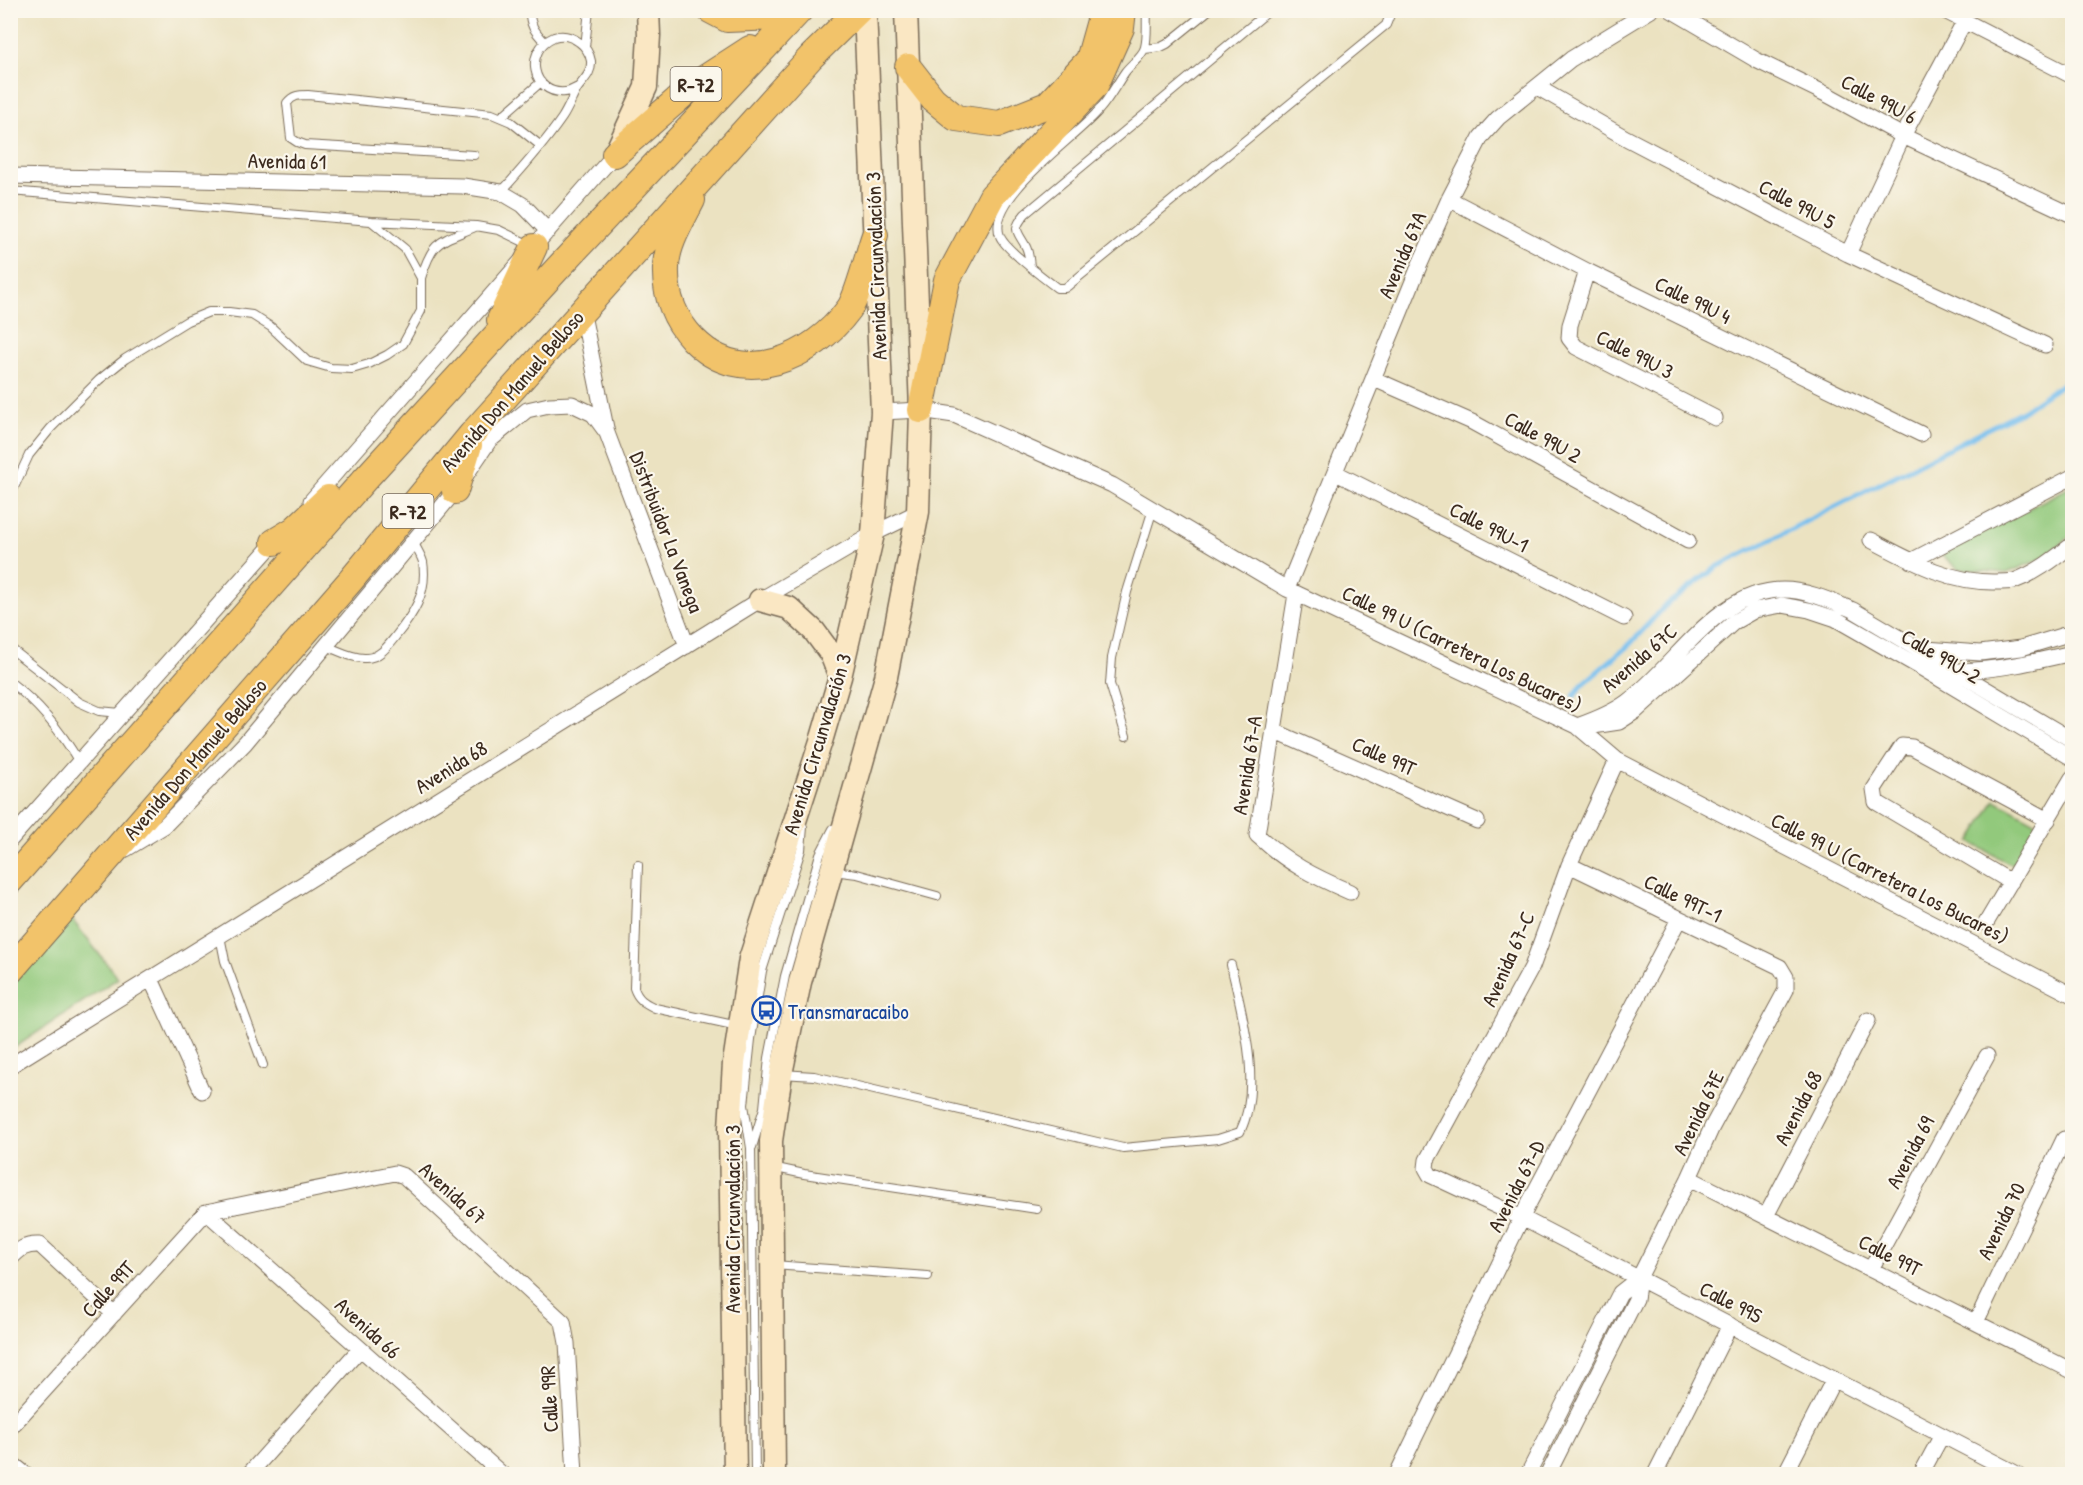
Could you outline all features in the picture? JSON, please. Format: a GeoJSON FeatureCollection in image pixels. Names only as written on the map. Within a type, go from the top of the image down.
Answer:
{"type":"FeatureCollection","features":[{"type":"Feature","properties":{"kind":"main road"},"geometry":{"type":"LineString","coordinates":[[615,154],[646,87],[648,10]]}},
{"type":"Feature","properties":{"kind":"main road"},"geometry":{"type":"LineString","coordinates":[[710,10],[727,19],[791,16]]}},
{"type":"Feature","properties":{"kind":"main road","name":"Avenida Don Manuel Belloso"},"geometry":{"type":"LineString","coordinates":[[10,971],[468,449],[582,310],[811,57],[859,10]]}},
{"type":"Feature","properties":{"kind":"main road","name":"Avenida Circunvalación 3"},"geometry":{"type":"LineString","coordinates":[[735,1474],[730,1128],[734,1063],[750,959],[840,677],[873,534],[882,412],[866,10]]}},
{"type":"Feature","properties":{"kind":"main road","name":"Avenida Circunvalación 3"},"geometry":{"type":"LineString","coordinates":[[774,1474],[771,1141],[781,1074],[800,982],[886,677],[918,512],[921,410],[906,10]]}},
{"type":"Feature","properties":{"kind":"main road"},"geometry":{"type":"LineString","coordinates":[[908,68],[933,99],[956,118],[999,124],[1047,105],[1089,60],[1103,10]]}},
{"type":"Feature","properties":{"kind":"main road"},"geometry":{"type":"LineString","coordinates":[[921,410],[947,280],[992,196],[1095,86],[1121,28],[1123,10]]}},
{"type":"Feature","properties":{"kind":"main road","name":"R-72"},"geometry":{"type":"LineString","coordinates":[[615,154],[693,86],[791,16]]}},
{"type":"Feature","properties":{"kind":"main road","name":"R-72"},"geometry":{"type":"LineString","coordinates":[[10,880],[365,479],[791,16]]}},
{"type":"Feature","properties":{"kind":"main road"},"geometry":{"type":"LineString","coordinates":[[704,176],[672,244],[666,267],[669,301],[681,327],[702,348],[726,362],[755,366],[792,357],[824,337],[851,307],[875,235]]}},
{"type":"Feature","properties":{"kind":"main road","name":"R-72"},"geometry":{"type":"LineString","coordinates":[[488,344],[541,239]]}},
{"type":"Feature","properties":{"kind":"main road"},"geometry":{"type":"LineString","coordinates":[[455,491],[468,449]]}},
{"type":"Feature","properties":{"kind":"main road"},"geometry":{"type":"LineString","coordinates":[[274,542],[294,530],[337,489],[365,479]]}},
{"type":"Feature","properties":{"kind":"main road"},"geometry":{"type":"LineString","coordinates":[[760,600],[789,608],[814,631],[831,654],[840,677]]}},
{"type":"Feature","properties":{"kind":"street","name":"Avenida 67A"},"geometry":{"type":"LineString","coordinates":[[1292,592],[1336,473],[1420,264],[1449,199],[1481,137],[1498,118],[1571,59],[1651,10]]}},
{"type":"Feature","properties":{"kind":"street","name":"Calle 99U 6"},"geometry":{"type":"LineString","coordinates":[[1671,10],[1758,61],[1828,95],[1903,136],[2073,215]]}},
{"type":"Feature","properties":{"kind":"street"},"geometry":{"type":"LineString","coordinates":[[1943,10],[2073,76]]}},
{"type":"Feature","properties":{"kind":"street"},"geometry":{"type":"LineString","coordinates":[[1848,254],[1903,136],[1964,22]]}},
{"type":"Feature","properties":{"kind":"street","name":"Calle 99U 5"},"geometry":{"type":"LineString","coordinates":[[1537,87],[1626,138],[1848,254],[2045,345]]}},
{"type":"Feature","properties":{"kind":"street","name":"R-72"},"geometry":{"type":"LineString","coordinates":[[10,840],[615,154]]}},
{"type":"Feature","properties":{"kind":"street","name":"Avenida 61"},"geometry":{"type":"LineString","coordinates":[[10,176],[463,186],[501,192],[523,205],[541,239]]}},
{"type":"Feature","properties":{"kind":"street","name":"Calle 99U 4"},"geometry":{"type":"LineString","coordinates":[[1449,199],[1587,271],[1921,434]]}},
{"type":"Feature","properties":{"kind":"street","name":"Calle 99U 3"},"geometry":{"type":"LineString","coordinates":[[1587,271],[1570,325],[1569,338],[1576,347],[1715,418]]}},
{"type":"Feature","properties":{"kind":"street","name":"Distribuidor La Vanega"},"geometry":{"type":"LineString","coordinates":[[582,310],[607,433],[687,646]]}},
{"type":"Feature","properties":{"kind":"street","name":"Calle 99U 2"},"geometry":{"type":"LineString","coordinates":[[1374,379],[1472,422],[1689,541]]}},
{"type":"Feature","properties":{"kind":"street","name":"Distribuidor La Vanega"},"geometry":{"type":"LineString","coordinates":[[468,449],[527,410],[549,405],[572,404],[593,414],[607,433]]}},
{"type":"Feature","properties":{"kind":"street","name":"Calle 99 U (Carretera Los Bucares)"},"geometry":{"type":"LineString","coordinates":[[882,412],[921,410],[954,416],[1112,485],[1292,592],[1577,726],[1617,760],[2073,995]]}},
{"type":"Feature","properties":{"kind":"street","name":"Calle 99U-1"},"geometry":{"type":"LineString","coordinates":[[1336,473],[1624,618]]}},
{"type":"Feature","properties":{"kind":"street"},"geometry":{"type":"LineString","coordinates":[[1911,561],[2073,477]]}},
{"type":"Feature","properties":{"kind":"street"},"geometry":{"type":"LineString","coordinates":[[104,863],[164,825],[245,743],[455,491]]}},
{"type":"Feature","properties":{"kind":"street","name":"Avenida 68"},"geometry":{"type":"LineString","coordinates":[[10,1066],[760,600],[873,534],[918,512]]}},
{"type":"Feature","properties":{"kind":"street"},"geometry":{"type":"LineString","coordinates":[[1871,540],[1946,576],[1981,582],[2012,581],[2045,566],[2073,545]]}},
{"type":"Feature","properties":{"kind":"street","name":"Avenida 67-A"},"geometry":{"type":"LineString","coordinates":[[1292,592],[1274,731],[1257,835],[1274,851],[1301,870],[1350,892]]}},
{"type":"Feature","properties":{"kind":"street","name":"Calle 99U-2"},"geometry":{"type":"LineString","coordinates":[[1783,597],[1814,595],[1852,610],[2073,740]]}},
{"type":"Feature","properties":{"kind":"street","name":"Avenida 67C"},"geometry":{"type":"LineString","coordinates":[[1577,726],[1619,722],[1636,711],[1734,622],[1783,597]]}},
{"type":"Feature","properties":{"kind":"street","name":"Calle 99U-2"},"geometry":{"type":"LineString","coordinates":[[1783,597],[1809,610],[1836,619],[2073,758]]}},
{"type":"Feature","properties":{"kind":"street"},"geometry":{"type":"LineString","coordinates":[[1918,648],[1980,653],[2021,648],[2073,631]]}},
{"type":"Feature","properties":{"kind":"street"},"geometry":{"type":"LineString","coordinates":[[1920,667],[1957,671],[1990,670],[2073,653]]}},
{"type":"Feature","properties":{"kind":"street","name":"Calle 99T"},"geometry":{"type":"LineString","coordinates":[[1274,731],[1477,820]]}},
{"type":"Feature","properties":{"kind":"street"},"geometry":{"type":"LineString","coordinates":[[2011,882],[1876,802],[1875,789],[1902,746],[1912,747],[2048,820]]}},
{"type":"Feature","properties":{"kind":"street","name":"Avenida 67-C"},"geometry":{"type":"LineString","coordinates":[[1426,1168],[1427,1160],[1532,967],[1569,865],[1617,760]]}},
{"type":"Feature","properties":{"kind":"street"},"geometry":{"type":"LineString","coordinates":[[1986,923],[2073,778]]}},
{"type":"Feature","properties":{"kind":"street","name":"Calle 99T-1"},"geometry":{"type":"LineString","coordinates":[[1569,865],[1780,967]]}},
{"type":"Feature","properties":{"kind":"street","name":"Avenida 67-D"},"geometry":{"type":"LineString","coordinates":[[1397,1474],[1522,1218],[1679,919]]}},
{"type":"Feature","properties":{"kind":"street","name":"Avenida 67E"},"geometry":{"type":"LineString","coordinates":[[1548,1474],[1636,1299],[1639,1278],[1712,1127],[1786,990],[1786,977],[1780,967]]}},
{"type":"Feature","properties":{"kind":"street"},"geometry":{"type":"LineString","coordinates":[[151,979],[202,1092]]}},
{"type":"Feature","properties":{"kind":"street","name":"Avenida 68"},"geometry":{"type":"LineString","coordinates":[[1766,1216],[1868,1020]]}},
{"type":"Feature","properties":{"kind":"street","name":"Avenida 69"},"geometry":{"type":"LineString","coordinates":[[1871,1269],[1987,1056]]}},
{"type":"Feature","properties":{"kind":"street","name":"Avenida 70"},"geometry":{"type":"LineString","coordinates":[[1976,1322],[2064,1139]]}},
{"type":"Feature","properties":{"kind":"street","name":"Calle 99S"},"geometry":{"type":"LineString","coordinates":[[1426,1168],[1430,1175],[1522,1218],[2017,1474]]}},
{"type":"Feature","properties":{"kind":"street","name":"Avenida 67"},"geometry":{"type":"LineString","coordinates":[[206,1212],[395,1173],[404,1176],[563,1322]]}},
{"type":"Feature","properties":{"kind":"street","name":"Calle 99T"},"geometry":{"type":"LineString","coordinates":[[1689,1178],[2073,1371]]}},
{"type":"Feature","properties":{"kind":"street","name":"Calle 99T"},"geometry":{"type":"LineString","coordinates":[[10,1428],[206,1212]]}},
{"type":"Feature","properties":{"kind":"street","name":"Avenida 66"},"geometry":{"type":"LineString","coordinates":[[206,1212],[502,1474]]}},
{"type":"Feature","properties":{"kind":"street"},"geometry":{"type":"LineString","coordinates":[[10,1259],[21,1248],[30,1244],[40,1245],[114,1314]]}},
{"type":"Feature","properties":{"kind":"street","name":"Avenida 67E"},"geometry":{"type":"LineString","coordinates":[[1528,1474],[1620,1293],[1639,1278]]}},
{"type":"Feature","properties":{"kind":"street","name":"Calle 99R"},"geometry":{"type":"LineString","coordinates":[[563,1322],[567,1343],[575,1474]]}},
{"type":"Feature","properties":{"kind":"street"},"geometry":{"type":"LineString","coordinates":[[1655,1474],[1730,1325]]}},
{"type":"Feature","properties":{"kind":"street"},"geometry":{"type":"LineString","coordinates":[[254,1473],[360,1349]]}},
{"type":"Feature","properties":{"kind":"street"},"geometry":{"type":"LineString","coordinates":[[1785,1474],[1834,1379]]}},
{"type":"Feature","properties":{"kind":"street"},"geometry":{"type":"LineString","coordinates":[[1921,1474],[1942,1435]]}},
{"type":"Feature","properties":{"kind":"street"},"geometry":{"type":"LineString","coordinates":[[10,1462],[25,1474]]}},
{"type":"Feature","properties":{"kind":"lane"},"geometry":{"type":"LineString","coordinates":[[530,10],[530,22],[534,32],[544,42]]}},
{"type":"Feature","properties":{"kind":"lane"},"geometry":{"type":"LineString","coordinates":[[585,47],[589,10]]}},
{"type":"Feature","properties":{"kind":"lane"},"geometry":{"type":"LineString","coordinates":[[1147,10],[1145,49],[1125,72],[1099,110],[1024,179],[1010,195],[998,222],[1000,237],[1030,267],[1057,288],[1065,288],[1386,25],[1392,10]]}},
{"type":"Feature","properties":{"kind":"lane"},"geometry":{"type":"LineString","coordinates":[[1145,49],[1167,44],[1209,10]]}},
{"type":"Feature","properties":{"kind":"lane"},"geometry":{"type":"LineString","coordinates":[[1030,267],[1027,249],[1016,233],[1016,228],[1025,214],[1270,10]]}},
{"type":"Feature","properties":{"kind":"lane"},"geometry":{"type":"LineString","coordinates":[[501,192],[541,147],[564,116],[578,87],[588,76],[591,61],[585,47],[573,37],[558,36],[544,42],[535,54],[534,69],[541,82],[552,90],[565,92],[578,87]]}},
{"type":"Feature","properties":{"kind":"lane"},"geometry":{"type":"LineString","coordinates":[[501,117],[541,82]]}},
{"type":"Feature","properties":{"kind":"lane"},"geometry":{"type":"LineString","coordinates":[[474,155],[305,145],[291,138],[287,103],[297,95],[308,95],[492,114],[511,122],[541,147]]}},
{"type":"Feature","properties":{"kind":"lane"},"geometry":{"type":"LineString","coordinates":[[10,190],[371,221],[476,226],[541,239]]}},
{"type":"Feature","properties":{"kind":"lane"},"geometry":{"type":"LineString","coordinates":[[371,221],[405,249],[421,278]]}},
{"type":"Feature","properties":{"kind":"lane"},"geometry":{"type":"LineString","coordinates":[[10,496],[29,455],[51,428],[99,380],[125,359],[187,321],[209,312],[252,315],[271,327],[307,361],[331,368],[352,369],[387,356],[403,344],[421,311],[421,278],[428,255],[438,243],[476,226]]}},
{"type":"Feature","properties":{"kind":"lane"},"geometry":{"type":"LineString","coordinates":[[1126,736],[1110,684],[1112,658],[1127,592],[1153,509]]}},
{"type":"Feature","properties":{"kind":"lane"},"geometry":{"type":"LineString","coordinates":[[326,646],[366,658],[382,653],[408,622],[419,603],[423,585],[423,561],[413,541]]}},
{"type":"Feature","properties":{"kind":"lane"},"geometry":{"type":"LineString","coordinates":[[10,648],[79,702],[99,711],[122,713]]}},
{"type":"Feature","properties":{"kind":"lane"},"geometry":{"type":"LineString","coordinates":[[10,682],[37,705],[65,738],[79,763]]}},
{"type":"Feature","properties":{"kind":"lane"},"geometry":{"type":"LineString","coordinates":[[755,1474],[751,1148],[744,1105],[751,1039],[762,971],[801,850],[807,786]]}},
{"type":"Feature","properties":{"kind":"lane"},"geometry":{"type":"LineString","coordinates":[[751,1148],[764,1108],[769,1058],[785,976],[810,887],[820,854],[854,791]]}},
{"type":"Feature","properties":{"kind":"lane"},"geometry":{"type":"LineString","coordinates":[[638,865],[634,988],[636,996],[655,1008],[740,1026]]}},
{"type":"Feature","properties":{"kind":"lane"},"geometry":{"type":"LineString","coordinates":[[831,870],[857,874],[937,896]]}},
{"type":"Feature","properties":{"kind":"lane"},"geometry":{"type":"LineString","coordinates":[[220,936],[225,961],[263,1065]]}},
{"type":"Feature","properties":{"kind":"lane"},"geometry":{"type":"LineString","coordinates":[[781,1074],[814,1076],[1124,1148],[1218,1139],[1240,1132],[1246,1119],[1251,1072],[1231,965]]}},
{"type":"Feature","properties":{"kind":"lane"},"geometry":{"type":"LineString","coordinates":[[771,1167],[1036,1209]]}},
{"type":"Feature","properties":{"kind":"lane"},"geometry":{"type":"LineString","coordinates":[[772,1264],[928,1276]]}},
{"type":"Feature","properties":{"kind":"green space"},"geometry":{"type":"Polygon","coordinates":[[[2072,486],[2072,535],[2043,558],[2007,573],[1958,569],[1941,554],[2072,486]]]}},
{"type":"Feature","properties":{"kind":"green space"},"geometry":{"type":"Polygon","coordinates":[[[1995,800],[2039,824],[2014,866],[1970,842],[1995,800]]]}},
{"type":"Feature","properties":{"kind":"green space"},"geometry":{"type":"Polygon","coordinates":[[[70,917],[118,978],[11,1050],[11,985],[70,917]]]}},
{"type":"Feature","properties":{"kind":"waterway"},"geometry":{"type":"LineString","coordinates":[[1574,696],[1582,685],[1630,644],[1665,606],[1717,567],[2024,410],[2072,377]]}},
{"type":"Feature","properties":{"kind":"place","name":"Transmaracaibo"},"geometry":{"type":"Point","coordinates":[767,1011]}}]}
